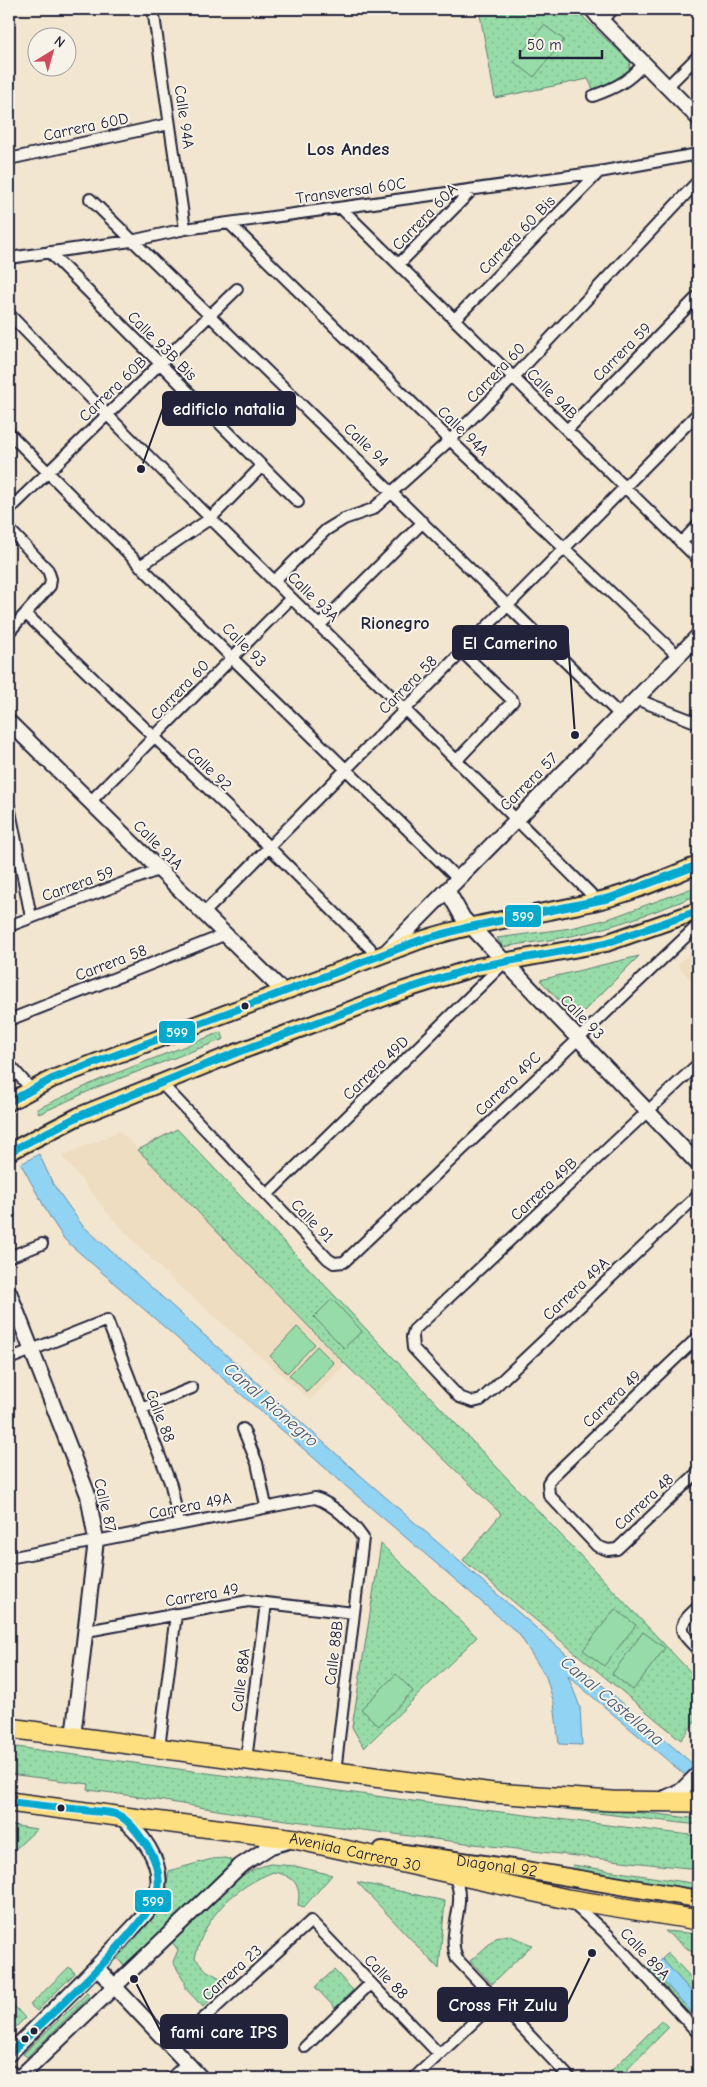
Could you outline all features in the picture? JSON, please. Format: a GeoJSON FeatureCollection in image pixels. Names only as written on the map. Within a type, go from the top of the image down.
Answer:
{"type":"FeatureCollection","features":[{"type":"Feature","properties":{"kind":"highway"},"geometry":{"type":"LineString","coordinates":[[9,1728],[493,1793],[612,1801],[698,1802]]}},
{"type":"Feature","properties":{"kind":"highway","name":"Avenida Carrera 30"},"geometry":{"type":"LineString","coordinates":[[9,1802],[116,1814],[295,1839],[567,1899],[698,1920]]}},
{"type":"Feature","properties":{"kind":"main road"},"geometry":{"type":"LineString","coordinates":[[9,1102],[31,1089],[282,991],[377,951],[470,925],[598,901],[696,864]]}},
{"type":"Feature","properties":{"kind":"main road"},"geometry":{"type":"LineString","coordinates":[[9,1152],[64,1123],[161,1083],[404,990],[476,968],[599,944],[698,911]]}},
{"type":"Feature","properties":{"kind":"main road"},"geometry":{"type":"LineString","coordinates":[[612,1801],[698,1812]]}},
{"type":"Feature","properties":{"kind":"main road","name":"Diagonal 92"},"geometry":{"type":"LineString","coordinates":[[295,1839],[520,1869],[698,1899]]}},
{"type":"Feature","properties":{"kind":"street","name":"Calle 94A"},"geometry":{"type":"LineString","coordinates":[[153,9],[185,230]]}},
{"type":"Feature","properties":{"kind":"street"},"geometry":{"type":"LineString","coordinates":[[592,9],[698,118]]}},
{"type":"Feature","properties":{"kind":"street"},"geometry":{"type":"LineString","coordinates":[[601,20],[614,9]]}},
{"type":"Feature","properties":{"kind":"street"},"geometry":{"type":"LineString","coordinates":[[668,87],[698,56]]}},
{"type":"Feature","properties":{"kind":"street"},"geometry":{"type":"LineString","coordinates":[[593,96],[633,77],[644,63]]}},
{"type":"Feature","properties":{"kind":"street","name":"Carrera 60D"},"geometry":{"type":"LineString","coordinates":[[9,159],[170,124]]}},
{"type":"Feature","properties":{"kind":"street","name":"Transversal 60C"},"geometry":{"type":"LineString","coordinates":[[9,258],[131,241],[230,223],[599,172],[698,154]]}},
{"type":"Feature","properties":{"kind":"street","name":"Carrera 60 Bis"},"geometry":{"type":"LineString","coordinates":[[455,319],[599,172]]}},
{"type":"Feature","properties":{"kind":"street","name":"Carrera 60"},"geometry":{"type":"LineString","coordinates":[[274,581],[330,527],[344,519],[373,510],[450,440],[514,377],[698,181]]}},
{"type":"Feature","properties":{"kind":"street","name":"Carrera 60A"},"geometry":{"type":"LineString","coordinates":[[399,264],[472,190]]}},
{"type":"Feature","properties":{"kind":"street","name":"Calle 94"},"geometry":{"type":"LineString","coordinates":[[90,199],[131,241],[394,492],[620,714]]}},
{"type":"Feature","properties":{"kind":"street","name":"Calle 94B"},"geometry":{"type":"LineString","coordinates":[[341,208],[698,559]]}},
{"type":"Feature","properties":{"kind":"street","name":"Calle 94A"},"geometry":{"type":"LineString","coordinates":[[230,223],[450,440],[678,656]]}},
{"type":"Feature","properties":{"kind":"street","name":"Calle 93B Bis"},"geometry":{"type":"LineString","coordinates":[[49,252],[261,467],[298,502]]}},
{"type":"Feature","properties":{"kind":"street","name":"Carrera 60B"},"geometry":{"type":"LineString","coordinates":[[9,510],[237,289]]}},
{"type":"Feature","properties":{"kind":"street","name":"Carrera 59"},"geometry":{"type":"LineString","coordinates":[[567,430],[698,296]]}},
{"type":"Feature","properties":{"kind":"street","name":"Calle 93A"},"geometry":{"type":"LineString","coordinates":[[9,314],[107,416],[406,709],[598,901]]}},
{"type":"Feature","properties":{"kind":"street","name":"Carrera 58"},"geometry":{"type":"LineString","coordinates":[[203,914],[698,413]]}},
{"type":"Feature","properties":{"kind":"street","name":"Calle 93"},"geometry":{"type":"LineString","coordinates":[[9,433],[232,658],[458,878]]}},
{"type":"Feature","properties":{"kind":"street"},"geometry":{"type":"LineString","coordinates":[[140,566],[211,518],[261,467]]}},
{"type":"Feature","properties":{"kind":"street"},"geometry":{"type":"LineString","coordinates":[[320,625],[423,522]]}},
{"type":"Feature","properties":{"kind":"street"},"geometry":{"type":"LineString","coordinates":[[681,543],[698,525]]}},
{"type":"Feature","properties":{"kind":"street"},"geometry":{"type":"LineString","coordinates":[[9,529],[48,570],[51,579],[50,586],[9,632]]}},
{"type":"Feature","properties":{"kind":"street","name":"Carrera 60"},"geometry":{"type":"LineString","coordinates":[[90,802],[291,598]]}},
{"type":"Feature","properties":{"kind":"street","name":"Calle 92"},"geometry":{"type":"LineString","coordinates":[[26,614],[377,951]]}},
{"type":"Feature","properties":{"kind":"street","name":"Carrera 57"},"geometry":{"type":"LineString","coordinates":[[377,951],[446,890],[698,636]]}},
{"type":"Feature","properties":{"kind":"street"},"geometry":{"type":"LineString","coordinates":[[457,760],[513,702],[462,652]]}},
{"type":"Feature","properties":{"kind":"street"},"geometry":{"type":"LineString","coordinates":[[636,699],[698,723]]}},
{"type":"Feature","properties":{"kind":"street","name":"Calle 91A"},"geometry":{"type":"LineString","coordinates":[[9,722],[282,991]]}},
{"type":"Feature","properties":{"kind":"street"},"geometry":{"type":"LineString","coordinates":[[9,806],[31,917]]}},
{"type":"Feature","properties":{"kind":"street","name":"Carrera 59"},"geometry":{"type":"LineString","coordinates":[[9,926],[158,870]]}},
{"type":"Feature","properties":{"kind":"street","name":"Calle 93"},"geometry":{"type":"LineString","coordinates":[[446,890],[457,910],[470,925],[698,1164]]}},
{"type":"Feature","properties":{"kind":"street","name":"Carrera 49C"},"geometry":{"type":"LineString","coordinates":[[338,1263],[349,1258],[698,925]]}},
{"type":"Feature","properties":{"kind":"street","name":"Carrera 58"},"geometry":{"type":"LineString","coordinates":[[9,1020],[224,935]]}},
{"type":"Feature","properties":{"kind":"street","name":"Carrera 49D"},"geometry":{"type":"LineString","coordinates":[[267,1196],[505,962]]}},
{"type":"Feature","properties":{"kind":"street"},"geometry":{"type":"LineString","coordinates":[[9,1064],[31,1089]]}},
{"type":"Feature","properties":{"kind":"street","name":"Carrera 49B"},"geometry":{"type":"LineString","coordinates":[[474,1402],[459,1398],[413,1348],[412,1337],[414,1330],[698,1064]]}},
{"type":"Feature","properties":{"kind":"street","name":"Calle 91"},"geometry":{"type":"LineString","coordinates":[[161,1083],[328,1259],[338,1263]]}},
{"type":"Feature","properties":{"kind":"street","name":"Carrera 49A"},"geometry":{"type":"LineString","coordinates":[[474,1402],[481,1400],[698,1195]]}},
{"type":"Feature","properties":{"kind":"street"},"geometry":{"type":"LineString","coordinates":[[9,1257],[42,1244]]}},
{"type":"Feature","properties":{"kind":"street","name":"Calle 87"},"geometry":{"type":"LineString","coordinates":[[9,1292],[88,1495],[96,1540],[87,1631],[73,1737]]}},
{"type":"Feature","properties":{"kind":"street","name":"Calle 88"},"geometry":{"type":"LineString","coordinates":[[32,1350],[107,1320],[171,1485],[179,1524]]}},
{"type":"Feature","properties":{"kind":"street","name":"Carrera 49"},"geometry":{"type":"LineString","coordinates":[[608,1550],[596,1546],[549,1495],[548,1482],[698,1337]]}},
{"type":"Feature","properties":{"kind":"street"},"geometry":{"type":"LineString","coordinates":[[9,1359],[32,1350]]}},
{"type":"Feature","properties":{"kind":"street"},"geometry":{"type":"LineString","coordinates":[[141,1409],[192,1388]]}},
{"type":"Feature","properties":{"kind":"street"},"geometry":{"type":"LineString","coordinates":[[243,1429],[256,1462],[266,1506]]}},
{"type":"Feature","properties":{"kind":"street","name":"Carrera 48"},"geometry":{"type":"LineString","coordinates":[[608,1550],[617,1548],[698,1472]]}},
{"type":"Feature","properties":{"kind":"street","name":"Carrera 49A"},"geometry":{"type":"LineString","coordinates":[[9,1558],[266,1506],[315,1498],[333,1508],[363,1538]]}},
{"type":"Feature","properties":{"kind":"street","name":"Calle 88B"},"geometry":{"type":"LineString","coordinates":[[335,1772],[363,1538]]}},
{"type":"Feature","properties":{"kind":"street","name":"Carrera 49"},"geometry":{"type":"LineString","coordinates":[[87,1631],[248,1601],[354,1613]]}},
{"type":"Feature","properties":{"kind":"street","name":"Calle 88A"},"geometry":{"type":"LineString","coordinates":[[246,1760],[266,1603]]}},
{"type":"Feature","properties":{"kind":"street"},"geometry":{"type":"LineString","coordinates":[[698,1606],[684,1620],[681,1627],[682,1634],[698,1650]]}},
{"type":"Feature","properties":{"kind":"street"},"geometry":{"type":"LineString","coordinates":[[159,1748],[176,1614]]}},
{"type":"Feature","properties":{"kind":"street"},"geometry":{"type":"LineString","coordinates":[[657,1802],[682,1790],[698,1774]]}},
{"type":"Feature","properties":{"kind":"street"},"geometry":{"type":"LineString","coordinates":[[9,2054],[97,1968],[149,1909],[158,1891],[158,1874],[150,1851],[137,1832],[116,1814]]}},
{"type":"Feature","properties":{"kind":"street"},"geometry":{"type":"LineString","coordinates":[[9,2069],[18,2078],[240,1866],[271,1846],[295,1839]]}},
{"type":"Feature","properties":{"kind":"street"},"geometry":{"type":"LineString","coordinates":[[453,1875],[459,1886],[460,1899],[454,1952],[463,1967],[570,2078]]}},
{"type":"Feature","properties":{"kind":"street","name":"Calle 89A"},"geometry":{"type":"LineString","coordinates":[[567,1899],[608,1935],[698,2033]]}},
{"type":"Feature","properties":{"kind":"street","name":"Calle 88"},"geometry":{"type":"LineString","coordinates":[[311,1921],[439,2054]]}},
{"type":"Feature","properties":{"kind":"street","name":"Carrera 23"},"geometry":{"type":"LineString","coordinates":[[172,2047],[311,1921]]}},
{"type":"Feature","properties":{"kind":"street"},"geometry":{"type":"LineString","coordinates":[[97,1968],[201,2078]]}},
{"type":"Feature","properties":{"kind":"street"},"geometry":{"type":"LineString","coordinates":[[306,2047],[371,1983]]}},
{"type":"Feature","properties":{"kind":"street"},"geometry":{"type":"LineString","coordinates":[[414,2078],[496,2000]]}},
{"type":"Feature","properties":{"kind":"street"},"geometry":{"type":"LineString","coordinates":[[171,2078],[187,2063]]}},
{"type":"Feature","properties":{"kind":"shaded area"},"geometry":{"type":"Polygon","coordinates":[[[698,945],[698,987],[677,965],[698,945]]]}},
{"type":"Feature","properties":{"kind":"shaded area"},"geometry":{"type":"Polygon","coordinates":[[[120,1131],[345,1364],[310,1400],[170,1278],[112,1218],[62,1156],[120,1131]]]}},
{"type":"Feature","properties":{"kind":"green space"},"geometry":{"type":"Polygon","coordinates":[[[479,9],[578,9],[584,18],[630,62],[629,73],[612,85],[594,91],[588,79],[495,98],[479,9]]]}},
{"type":"Feature","properties":{"kind":"green space"},"geometry":{"type":"Polygon","coordinates":[[[544,25],[564,40],[534,77],[514,62],[544,25]]]}},
{"type":"Feature","properties":{"kind":"green space"},"geometry":{"type":"Polygon","coordinates":[[[698,886],[698,895],[604,928],[554,939],[503,947],[497,938],[571,928],[608,919],[698,886]]]}},
{"type":"Feature","properties":{"kind":"green space"},"geometry":{"type":"Polygon","coordinates":[[[639,956],[576,1019],[540,980],[639,956]]]}},
{"type":"Feature","properties":{"kind":"green space"},"geometry":{"type":"Polygon","coordinates":[[[221,1032],[224,1039],[100,1086],[39,1114],[37,1109],[99,1080],[221,1032]]]}},
{"type":"Feature","properties":{"kind":"green space"},"geometry":{"type":"Polygon","coordinates":[[[177,1129],[698,1680],[698,1718],[681,1740],[463,1560],[501,1514],[345,1364],[138,1150],[177,1129]]]}},
{"type":"Feature","properties":{"kind":"green space"},"geometry":{"type":"Polygon","coordinates":[[[332,1299],[362,1331],[344,1348],[314,1317],[332,1299]]]}},
{"type":"Feature","properties":{"kind":"green space"},"geometry":{"type":"Polygon","coordinates":[[[297,1327],[315,1344],[287,1373],[270,1356],[297,1327]]]}},
{"type":"Feature","properties":{"kind":"green space"},"geometry":{"type":"Polygon","coordinates":[[[317,1346],[334,1363],[307,1392],[289,1375],[317,1346]]]}},
{"type":"Feature","properties":{"kind":"green space"},"geometry":{"type":"Polygon","coordinates":[[[381,1544],[477,1637],[364,1748],[352,1727],[381,1544]]]}},
{"type":"Feature","properties":{"kind":"green space"},"geometry":{"type":"Polygon","coordinates":[[[615,1609],[636,1625],[604,1666],[583,1650],[615,1609]]]}},
{"type":"Feature","properties":{"kind":"green space"},"geometry":{"type":"Polygon","coordinates":[[[643,1632],[665,1648],[633,1690],[612,1674],[643,1632]]]}},
{"type":"Feature","properties":{"kind":"green space"},"geometry":{"type":"Polygon","coordinates":[[[396,1674],[413,1691],[379,1726],[361,1709],[396,1674]]]}},
{"type":"Feature","properties":{"kind":"green space"},"geometry":{"type":"Polygon","coordinates":[[[9,1746],[427,1803],[698,1836],[698,1869],[529,1851],[361,1830],[88,1790],[89,1784],[9,1774],[9,1746]]]}},
{"type":"Feature","properties":{"kind":"green space"},"geometry":{"type":"Polygon","coordinates":[[[530,1805],[657,1814],[698,1819],[698,1825],[530,1805]]]}},
{"type":"Feature","properties":{"kind":"green space"},"geometry":{"type":"Polygon","coordinates":[[[9,1825],[37,1829],[9,1855],[9,1825]]]}},
{"type":"Feature","properties":{"kind":"green space"},"geometry":{"type":"Polygon","coordinates":[[[225,1858],[237,1862],[124,1965],[115,1957],[150,1918],[167,1885],[169,1871],[212,1859],[225,1858]]]}},
{"type":"Feature","properties":{"kind":"green space"},"geometry":{"type":"Polygon","coordinates":[[[270,1864],[295,1866],[332,1875],[304,1907],[298,1905],[298,1891],[294,1882],[285,1875],[273,1872],[246,1886],[223,1905],[206,1929],[199,1943],[195,1958],[207,1971],[228,1982],[203,2007],[185,1988],[185,1982],[173,1962],[178,1950],[170,1939],[228,1885],[255,1869],[270,1864]]]}},
{"type":"Feature","properties":{"kind":"green space"},"geometry":{"type":"Polygon","coordinates":[[[573,1865],[698,1884],[698,1893],[571,1871],[573,1865]]]}},
{"type":"Feature","properties":{"kind":"green space"},"geometry":{"type":"Polygon","coordinates":[[[357,1882],[445,1901],[439,1969],[357,1882]]]}},
{"type":"Feature","properties":{"kind":"green space"},"geometry":{"type":"Polygon","coordinates":[[[665,1931],[698,1934],[698,1957],[665,1931]]]}},
{"type":"Feature","properties":{"kind":"green space"},"geometry":{"type":"Polygon","coordinates":[[[508,1935],[532,1945],[492,1984],[470,1961],[496,1938],[508,1935]]]}},
{"type":"Feature","properties":{"kind":"green space"},"geometry":{"type":"Polygon","coordinates":[[[668,1953],[698,1985],[698,1999],[662,1959],[668,1953]]]}},
{"type":"Feature","properties":{"kind":"green space"},"geometry":{"type":"Polygon","coordinates":[[[69,1967],[75,1973],[37,2011],[30,2005],[69,1967]]]}},
{"type":"Feature","properties":{"kind":"green space"},"geometry":{"type":"Polygon","coordinates":[[[652,1969],[698,2019],[698,2028],[647,1974],[652,1969]]]}},
{"type":"Feature","properties":{"kind":"green space"},"geometry":{"type":"Polygon","coordinates":[[[334,1970],[353,1990],[335,2008],[315,1987],[334,1970]]]}},
{"type":"Feature","properties":{"kind":"green space"},"geometry":{"type":"Polygon","coordinates":[[[87,1993],[90,1996],[27,2057],[23,2054],[87,1993]]]}},
{"type":"Feature","properties":{"kind":"green space"},"geometry":{"type":"Polygon","coordinates":[[[9,2000],[25,2018],[9,2034],[9,2000]]]}},
{"type":"Feature","properties":{"kind":"green space"},"geometry":{"type":"Polygon","coordinates":[[[662,2020],[669,2027],[619,2078],[604,2078],[662,2020]]]}},
{"type":"Feature","properties":{"kind":"water"},"geometry":{"type":"Polygon","coordinates":[[[39,1154],[53,1184],[82,1225],[352,1468],[695,1766],[686,1776],[568,1676],[580,1707],[582,1745],[559,1744],[554,1703],[546,1677],[519,1634],[363,1501],[65,1240],[51,1219],[21,1164],[39,1154]]]}},
{"type":"Feature","properties":{"kind":"water"},"geometry":{"type":"Polygon","coordinates":[[[662,1959],[698,1999],[698,2019],[652,1969],[662,1959]]]}},
{"type":"Feature","properties":{"kind":"transit line","name":"599"},"geometry":{"type":"LineString","coordinates":[[9,1102],[52,1079],[421,940],[465,928],[610,898],[698,865]]}},
{"type":"Feature","properties":{"kind":"transit line","name":"599"},"geometry":{"type":"LineString","coordinates":[[9,1152],[79,1116],[238,1052],[404,990],[476,967],[606,943],[698,911]]}},
{"type":"Feature","properties":{"kind":"transit line","name":"599"},"geometry":{"type":"LineString","coordinates":[[9,1802],[107,1812],[119,1816],[135,1830],[148,1847],[156,1864],[159,1883],[151,1905],[137,1926],[93,1974],[9,2054]]}},
{"type":"Feature","properties":{"kind":"place","name":"edificlo natalia"},"geometry":{"type":"Point","coordinates":[141,469]}},
{"type":"Feature","properties":{"kind":"place","name":"El Camerino"},"geometry":{"type":"Point","coordinates":[575,735]}},
{"type":"Feature","properties":{"kind":"place","name":"Cross Fit Zulu"},"geometry":{"type":"Point","coordinates":[592,1953]}},
{"type":"Feature","properties":{"kind":"place","name":"fami care IPS"},"geometry":{"type":"Point","coordinates":[134,1979]}},
{"type":"Feature","properties":{"kind":"district","name":"Los Andes"},"geometry":{"type":"Point","coordinates":[348,149]}},
{"type":"Feature","properties":{"kind":"district","name":"Rionegro"},"geometry":{"type":"Point","coordinates":[395,623]}},
{"type":"Feature","properties":{"kind":"water label","name":"Canal Rionegro"},"geometry":{"type":"Point","coordinates":[271,1405]}},
{"type":"Feature","properties":{"kind":"water label","name":"Canal Castellana"},"geometry":{"type":"Point","coordinates":[612,1701]}}]}
